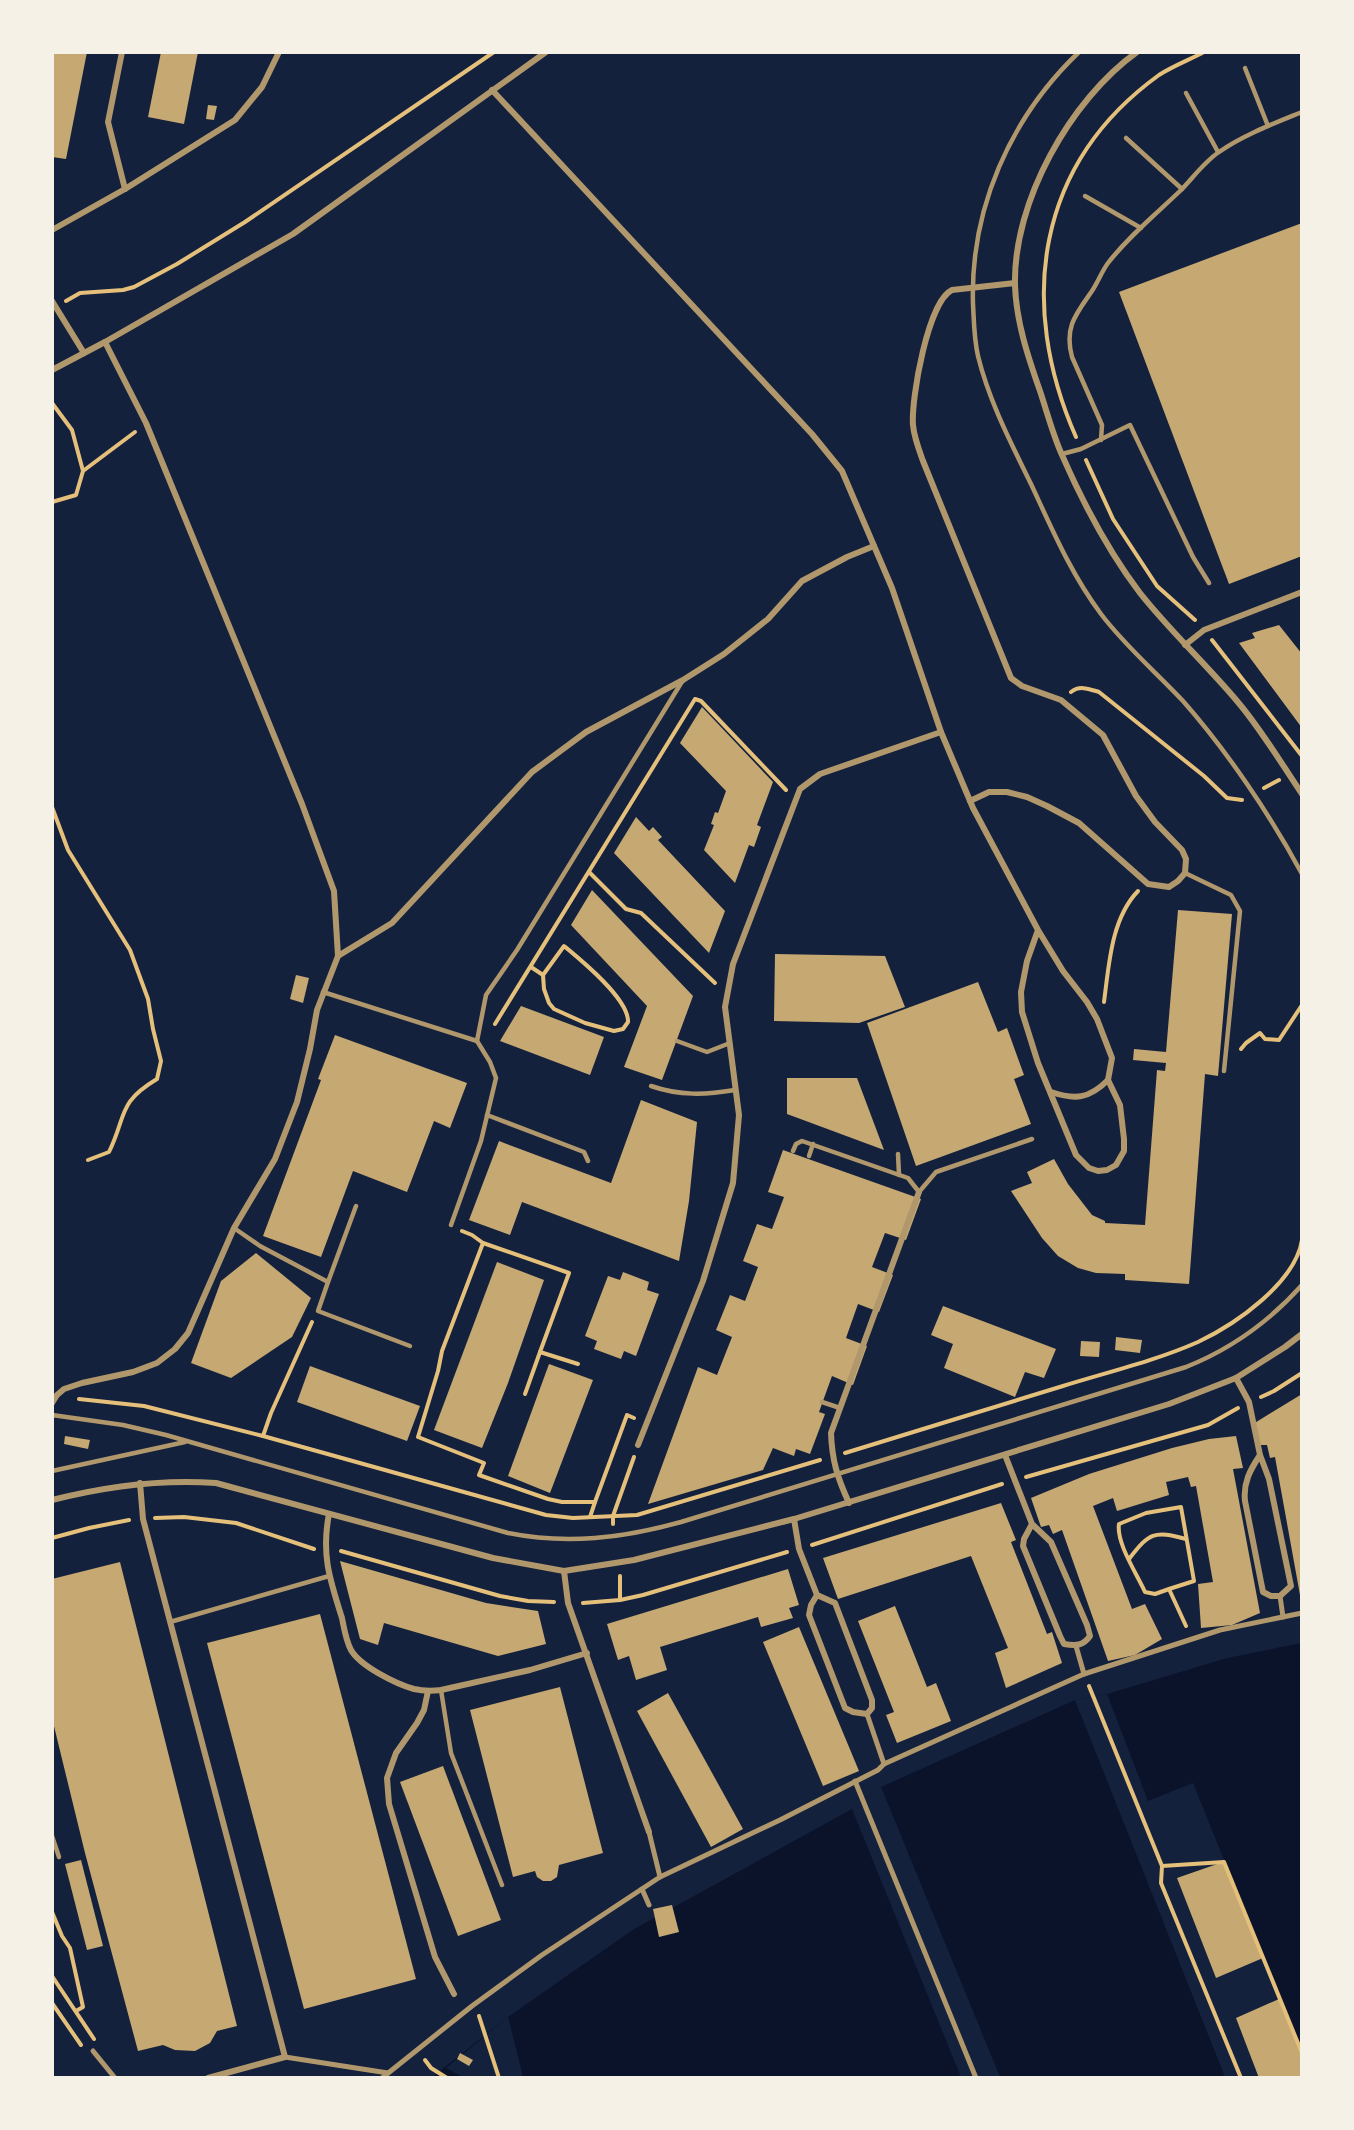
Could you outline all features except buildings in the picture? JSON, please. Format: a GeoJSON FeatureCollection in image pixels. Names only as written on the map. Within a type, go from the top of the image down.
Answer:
{"type":"FeatureCollection","features":[{"type":"Feature","properties":{"kind":"street"},"geometry":{"type":"LineString","coordinates":[[122,52],[108,122],[125,189]]}},
{"type":"Feature","properties":{"kind":"street"},"geometry":{"type":"LineString","coordinates":[[52,230],[125,189],[234,120],[262,87],[279,52]]}},
{"type":"Feature","properties":{"kind":"street"},"geometry":{"type":"LineString","coordinates":[[52,370],[293,234],[546,52]]}},
{"type":"Feature","properties":{"kind":"street"},"geometry":{"type":"LineString","coordinates":[[1137,52],[1092,96],[1072,120],[1040,179],[1024,221],[1017,251],[1016,308],[1034,373],[1062,454],[1101,534],[1140,592],[1238,702],[1302,794]]}},
{"type":"Feature","properties":{"kind":"street"},"geometry":{"type":"LineString","coordinates":[[492,90],[812,434],[842,471],[892,588],[941,732],[970,801],[1038,930],[1097,1019],[1112,1058],[1108,1080],[1119,1105],[1124,1151],[1116,1165],[1107,1170],[1098,1171],[1089,1168],[1076,1155],[1038,1063],[1022,1012],[1021,992],[1027,961],[1038,930]]}},
{"type":"Feature","properties":{"kind":"street"},"geometry":{"type":"LineString","coordinates":[[970,801],[989,792],[1007,792],[1027,797],[1047,806],[1079,823],[1148,884],[1168,887],[1185,873],[1186,859],[1182,850],[1155,822],[1136,796],[1103,735],[1061,700],[1022,686],[1011,678],[922,461],[913,426],[913,407],[916,379],[934,314],[945,293],[952,290],[1015,283]]}},
{"type":"Feature","properties":{"kind":"street"},"geometry":{"type":"LineString","coordinates":[[55,304],[84,353]]}},
{"type":"Feature","properties":{"kind":"street"},"geometry":{"type":"LineString","coordinates":[[52,1403],[64,1389],[134,1372],[157,1363],[175,1349],[188,1334],[234,1228],[275,1159],[297,1102],[317,1010],[338,956],[333,891],[302,804],[146,423],[105,342]]}},
{"type":"Feature","properties":{"kind":"street"},"geometry":{"type":"LineString","coordinates":[[338,956],[392,923],[532,772],[586,732],[683,680],[724,654],[768,619],[802,581],[847,557],[874,546]]}},
{"type":"Feature","properties":{"kind":"street"},"geometry":{"type":"LineString","coordinates":[[1185,645],[1204,630],[1302,592]]}},
{"type":"Feature","properties":{"kind":"street"},"geometry":{"type":"LineString","coordinates":[[638,1445],[703,1281],[733,1183],[739,1115],[725,1007],[733,964],[800,789],[820,774],[941,732]]}},
{"type":"Feature","properties":{"kind":"street"},"geometry":{"type":"LineString","coordinates":[[1051,1092],[1066,1097],[1083,1097],[1098,1090],[1108,1080]]}},
{"type":"Feature","properties":{"kind":"street"},"geometry":{"type":"LineString","coordinates":[[849,1503],[836,1474],[832,1457],[831,1432],[919,1192]]}},
{"type":"Feature","properties":{"kind":"street"},"geometry":{"type":"LineString","coordinates":[[52,1500],[88,1491],[140,1483],[188,1481],[216,1483],[493,1558],[564,1571],[627,1561],[794,1519],[1168,1404],[1236,1378],[1302,1334]]}},
{"type":"Feature","properties":{"kind":"street"},"geometry":{"type":"LineString","coordinates":[[1236,1378],[1249,1402],[1260,1455],[1269,1479],[1291,1587],[1280,1596],[1270,1596],[1263,1592],[1245,1501],[1244,1489],[1250,1472],[1260,1455]]}},
{"type":"Feature","properties":{"kind":"street"},"geometry":{"type":"LineString","coordinates":[[1005,1455],[1032,1524],[1051,1542],[1087,1625],[1090,1636],[1085,1643],[1076,1646],[1064,1644],[1060,1636],[1023,1546],[1032,1524]]}},
{"type":"Feature","properties":{"kind":"street"},"geometry":{"type":"LineString","coordinates":[[140,1483],[143,1519],[285,2057]]}},
{"type":"Feature","properties":{"kind":"street"},"geometry":{"type":"LineString","coordinates":[[329,1514],[325,1533],[325,1553],[329,1576],[351,1650],[371,1667],[396,1682],[414,1689],[441,1690],[530,1670],[587,1653]]}},
{"type":"Feature","properties":{"kind":"street"},"geometry":{"type":"LineString","coordinates":[[794,1519],[799,1549],[817,1595],[835,1604],[872,1700],[872,1708],[867,1714]]}},
{"type":"Feature","properties":{"kind":"street"},"geometry":{"type":"LineString","coordinates":[[564,1571],[568,1603],[649,1832],[660,1876]]}},
{"type":"Feature","properties":{"kind":"street"},"geometry":{"type":"LineString","coordinates":[[817,1595],[811,1605],[809,1615],[844,1707],[853,1712],[867,1714]]}},
{"type":"Feature","properties":{"kind":"street"},"geometry":{"type":"LineString","coordinates":[[1280,1596],[1283,1617]]}},
{"type":"Feature","properties":{"kind":"street"},"geometry":{"type":"LineString","coordinates":[[382,2078],[472,2006],[542,1955],[660,1876],[780,1820],[884,1764],[1084,1674],[1191,1638],[1302,1613]]}},
{"type":"Feature","properties":{"kind":"street"},"geometry":{"type":"LineString","coordinates":[[1076,1646],[1084,1674]]}},
{"type":"Feature","properties":{"kind":"street"},"geometry":{"type":"LineString","coordinates":[[428,1691],[424,1710],[396,1752],[387,1778],[388,1795],[435,1957],[454,1994]]}},
{"type":"Feature","properties":{"kind":"street"},"geometry":{"type":"LineString","coordinates":[[867,1714],[884,1764]]}},
{"type":"Feature","properties":{"kind":"street"},"geometry":{"type":"LineString","coordinates":[[855,1781],[976,2078]]}},
{"type":"Feature","properties":{"kind":"street"},"geometry":{"type":"LineString","coordinates":[[642,1889],[649,1905]]}},
{"type":"Feature","properties":{"kind":"street"},"geometry":{"type":"LineString","coordinates":[[93,2050],[115,2078]]}},
{"type":"Feature","properties":{"kind":"street"},"geometry":{"type":"LineString","coordinates":[[208,2078],[285,2057],[388,2073]]}},
{"type":"Feature","properties":{"kind":"lane"},"geometry":{"type":"LineString","coordinates":[[1079,52],[1037,99],[1006,151],[994,179],[980,224],[975,250],[972,288],[976,346],[990,394],[1077,579],[1107,622],[1198,720],[1253,795],[1302,874]]}},
{"type":"Feature","properties":{"kind":"lane"},"geometry":{"type":"LineString","coordinates":[[1245,68],[1268,126]]}},
{"type":"Feature","properties":{"kind":"lane"},"geometry":{"type":"LineString","coordinates":[[1185,93],[1218,152]]}},
{"type":"Feature","properties":{"kind":"lane"},"geometry":{"type":"LineString","coordinates":[[1101,440],[1102,425],[1072,357],[1069,336],[1072,320],[1080,305],[1107,265],[1218,152],[1302,111]]}},
{"type":"Feature","properties":{"kind":"lane"},"geometry":{"type":"LineString","coordinates":[[1126,138],[1182,189]]}},
{"type":"Feature","properties":{"kind":"lane"},"geometry":{"type":"LineString","coordinates":[[1085,196],[1141,228]]}},
{"type":"Feature","properties":{"kind":"lane"},"geometry":{"type":"LineString","coordinates":[[1062,454],[1081,449],[1130,425],[1193,557],[1209,583]]}},
{"type":"Feature","properties":{"kind":"lane"},"geometry":{"type":"LineString","coordinates":[[451,1225],[481,1141],[496,1078],[490,1062],[477,1041],[486,995],[517,950],[683,680]]}},
{"type":"Feature","properties":{"kind":"lane"},"geometry":{"type":"LineString","coordinates":[[1185,873],[1232,895],[1240,911],[1224,1071]]}},
{"type":"Feature","properties":{"kind":"lane"},"geometry":{"type":"LineString","coordinates":[[323,992],[477,1041]]}},
{"type":"Feature","properties":{"kind":"lane"},"geometry":{"type":"LineString","coordinates":[[676,1041],[707,1052],[730,1043]]}},
{"type":"Feature","properties":{"kind":"lane"},"geometry":{"type":"LineString","coordinates":[[651,1086],[670,1093],[690,1095],[735,1090]]}},
{"type":"Feature","properties":{"kind":"lane"},"geometry":{"type":"LineString","coordinates":[[487,1115],[584,1152],[588,1161]]}},
{"type":"Feature","properties":{"kind":"lane"},"geometry":{"type":"LineString","coordinates":[[793,1151],[796,1144],[802,1141],[813,1144],[908,1178],[919,1192],[936,1172],[1032,1139]]}},
{"type":"Feature","properties":{"kind":"lane"},"geometry":{"type":"LineString","coordinates":[[808,1156],[813,1144]]}},
{"type":"Feature","properties":{"kind":"lane"},"geometry":{"type":"LineString","coordinates":[[898,1154],[899,1175]]}},
{"type":"Feature","properties":{"kind":"lane"},"geometry":{"type":"LineString","coordinates":[[356,1206],[318,1311],[410,1346]]}},
{"type":"Feature","properties":{"kind":"lane"},"geometry":{"type":"LineString","coordinates":[[234,1228],[260,1246],[328,1282]]}},
{"type":"Feature","properties":{"kind":"lane"},"geometry":{"type":"LineString","coordinates":[[52,1414],[123,1425],[187,1441],[489,1529],[561,1540],[605,1538],[648,1531],[1115,1390],[1204,1360],[1259,1326],[1302,1285]]}},
{"type":"Feature","properties":{"kind":"lane"},"geometry":{"type":"LineString","coordinates":[[822,1402],[840,1408]]}},
{"type":"Feature","properties":{"kind":"lane"},"geometry":{"type":"LineString","coordinates":[[52,1471],[187,1441]]}},
{"type":"Feature","properties":{"kind":"lane"},"geometry":{"type":"LineString","coordinates":[[170,1622],[329,1576]]}},
{"type":"Feature","properties":{"kind":"lane"},"geometry":{"type":"LineString","coordinates":[[441,1690],[451,1752],[502,1885]]}},
{"type":"Feature","properties":{"kind":"lane"},"geometry":{"type":"LineString","coordinates":[[52,1836],[58,1857]]}},
{"type":"Feature","properties":{"kind":"path"},"geometry":{"type":"LineString","coordinates":[[55,304],[80,293],[123,290],[177,264],[245,222],[494,52]]}},
{"type":"Feature","properties":{"kind":"path"},"geometry":{"type":"LineString","coordinates":[[1204,52],[1162,74],[1132,96],[1090,142],[1065,185],[1049,239],[1042,288],[1050,360],[1066,416],[1113,519],[1157,586],[1204,630],[1302,756]]}},
{"type":"Feature","properties":{"kind":"path"},"geometry":{"type":"LineString","coordinates":[[52,403],[72,430],[83,471],[76,495],[52,502]]}},
{"type":"Feature","properties":{"kind":"path"},"geometry":{"type":"LineString","coordinates":[[83,471],[146,423]]}},
{"type":"Feature","properties":{"kind":"path"},"geometry":{"type":"LineString","coordinates":[[1061,700],[1073,689],[1086,687],[1099,692],[1204,776],[1227,798],[1244,801],[1289,775]]}},
{"type":"Feature","properties":{"kind":"path"},"geometry":{"type":"LineString","coordinates":[[481,1048],[695,699],[701,701],[796,800]]}},
{"type":"Feature","properties":{"kind":"path"},"geometry":{"type":"LineString","coordinates":[[52,807],[68,850],[130,950],[148,999],[161,1061],[157,1078],[139,1089],[129,1102],[109,1152],[88,1160]]}},
{"type":"Feature","properties":{"kind":"path"},"geometry":{"type":"LineString","coordinates":[[589,872],[627,909],[641,913],[702,973]]}},
{"type":"Feature","properties":{"kind":"path"},"geometry":{"type":"LineString","coordinates":[[1097,1019],[1103,1007],[1110,953],[1120,917],[1129,900],[1148,884]]}},
{"type":"Feature","properties":{"kind":"path"},"geometry":{"type":"LineString","coordinates":[[564,946],[597,974],[627,1012],[628,1022],[623,1029],[614,1031],[585,1023],[554,1009],[549,1003],[544,988],[543,975],[564,946]]}},
{"type":"Feature","properties":{"kind":"path"},"geometry":{"type":"LineString","coordinates":[[531,967],[543,975]]}},
{"type":"Feature","properties":{"kind":"path"},"geometry":{"type":"LineString","coordinates":[[1226,1057],[1237,1054],[1246,1043],[1260,1033],[1265,1039],[1279,1040],[1302,1005]]}},
{"type":"Feature","properties":{"kind":"path"},"geometry":{"type":"LineString","coordinates":[[451,1225],[483,1243],[569,1273],[525,1394]]}},
{"type":"Feature","properties":{"kind":"path"},"geometry":{"type":"LineString","coordinates":[[57,1395],[144,1406],[263,1436],[546,1515],[573,1518],[637,1515],[1144,1362],[1198,1342],[1235,1321],[1276,1286],[1294,1264],[1302,1239]]}},
{"type":"Feature","properties":{"kind":"path"},"geometry":{"type":"LineString","coordinates":[[483,1243],[442,1351],[418,1437],[484,1463],[479,1475],[548,1500],[595,1502]]}},
{"type":"Feature","properties":{"kind":"path"},"geometry":{"type":"LineString","coordinates":[[263,1436],[305,1338]]}},
{"type":"Feature","properties":{"kind":"path"},"geometry":{"type":"LineString","coordinates":[[540,1352],[578,1364]]}},
{"type":"Feature","properties":{"kind":"path"},"geometry":{"type":"LineString","coordinates":[[590,1517],[627,1415],[647,1423]]}},
{"type":"Feature","properties":{"kind":"path"},"geometry":{"type":"LineString","coordinates":[[612,1516],[638,1445]]}},
{"type":"Feature","properties":{"kind":"path"},"geometry":{"type":"LineString","coordinates":[[1181,1508],[1186,1539],[1194,1581],[1155,1594],[1145,1592],[1122,1543],[1118,1531],[1119,1524],[1146,1513],[1181,1508]]}},
{"type":"Feature","properties":{"kind":"path"},"geometry":{"type":"LineString","coordinates":[[52,1538],[100,1526],[143,1519]]}},
{"type":"Feature","properties":{"kind":"path"},"geometry":{"type":"LineString","coordinates":[[1129,1559],[1141,1543],[1154,1534],[1166,1533],[1186,1539]]}},
{"type":"Feature","properties":{"kind":"path"},"geometry":{"type":"LineString","coordinates":[[1169,1589],[1191,1638]]}},
{"type":"Feature","properties":{"kind":"path"},"geometry":{"type":"LineString","coordinates":[[1084,1674],[1162,1866],[1161,1883],[1241,2078]]}},
{"type":"Feature","properties":{"kind":"path"},"geometry":{"type":"LineString","coordinates":[[1162,1866],[1224,1862],[1302,2053]]}},
{"type":"Feature","properties":{"kind":"path"},"geometry":{"type":"LineString","coordinates":[[52,1912],[70,1948],[83,2007],[76,2011]]}},
{"type":"Feature","properties":{"kind":"path"},"geometry":{"type":"LineString","coordinates":[[52,1976],[95,2039],[93,2050]]}},
{"type":"Feature","properties":{"kind":"path"},"geometry":{"type":"LineString","coordinates":[[52,2003],[74,2037]]}},
{"type":"Feature","properties":{"kind":"path"},"geometry":{"type":"LineString","coordinates":[[472,2006],[482,2019],[499,2078]]}},
{"type":"Feature","properties":{"kind":"path"},"geometry":{"type":"LineString","coordinates":[[438,2073],[447,2078]]}},
{"type":"Feature","properties":{"kind":"water"},"geometry":{"type":"Polygon","coordinates":[[[1301,1643],[1301,2077],[431,2078],[508,2017],[634,1929],[852,1809],[881,1787],[1075,1700],[1107,1694],[1227,1658],[1301,1643]]]}},
{"type":"Feature","properties":{"kind":"pier"},"geometry":{"type":"Polygon","coordinates":[[[1107,1694],[1148,1801],[1193,1783],[1301,2051],[1301,2077],[1225,2077],[1075,1700],[1107,1694]]]}},
{"type":"Feature","properties":{"kind":"pier"},"geometry":{"type":"Polygon","coordinates":[[[881,1787],[1000,2077],[961,2077],[852,1809],[881,1787]]]}},
{"type":"Feature","properties":{"kind":"pier"},"geometry":{"type":"Polygon","coordinates":[[[508,2017],[523,2077],[463,2077],[446,2068],[508,2017]]]}}]}
